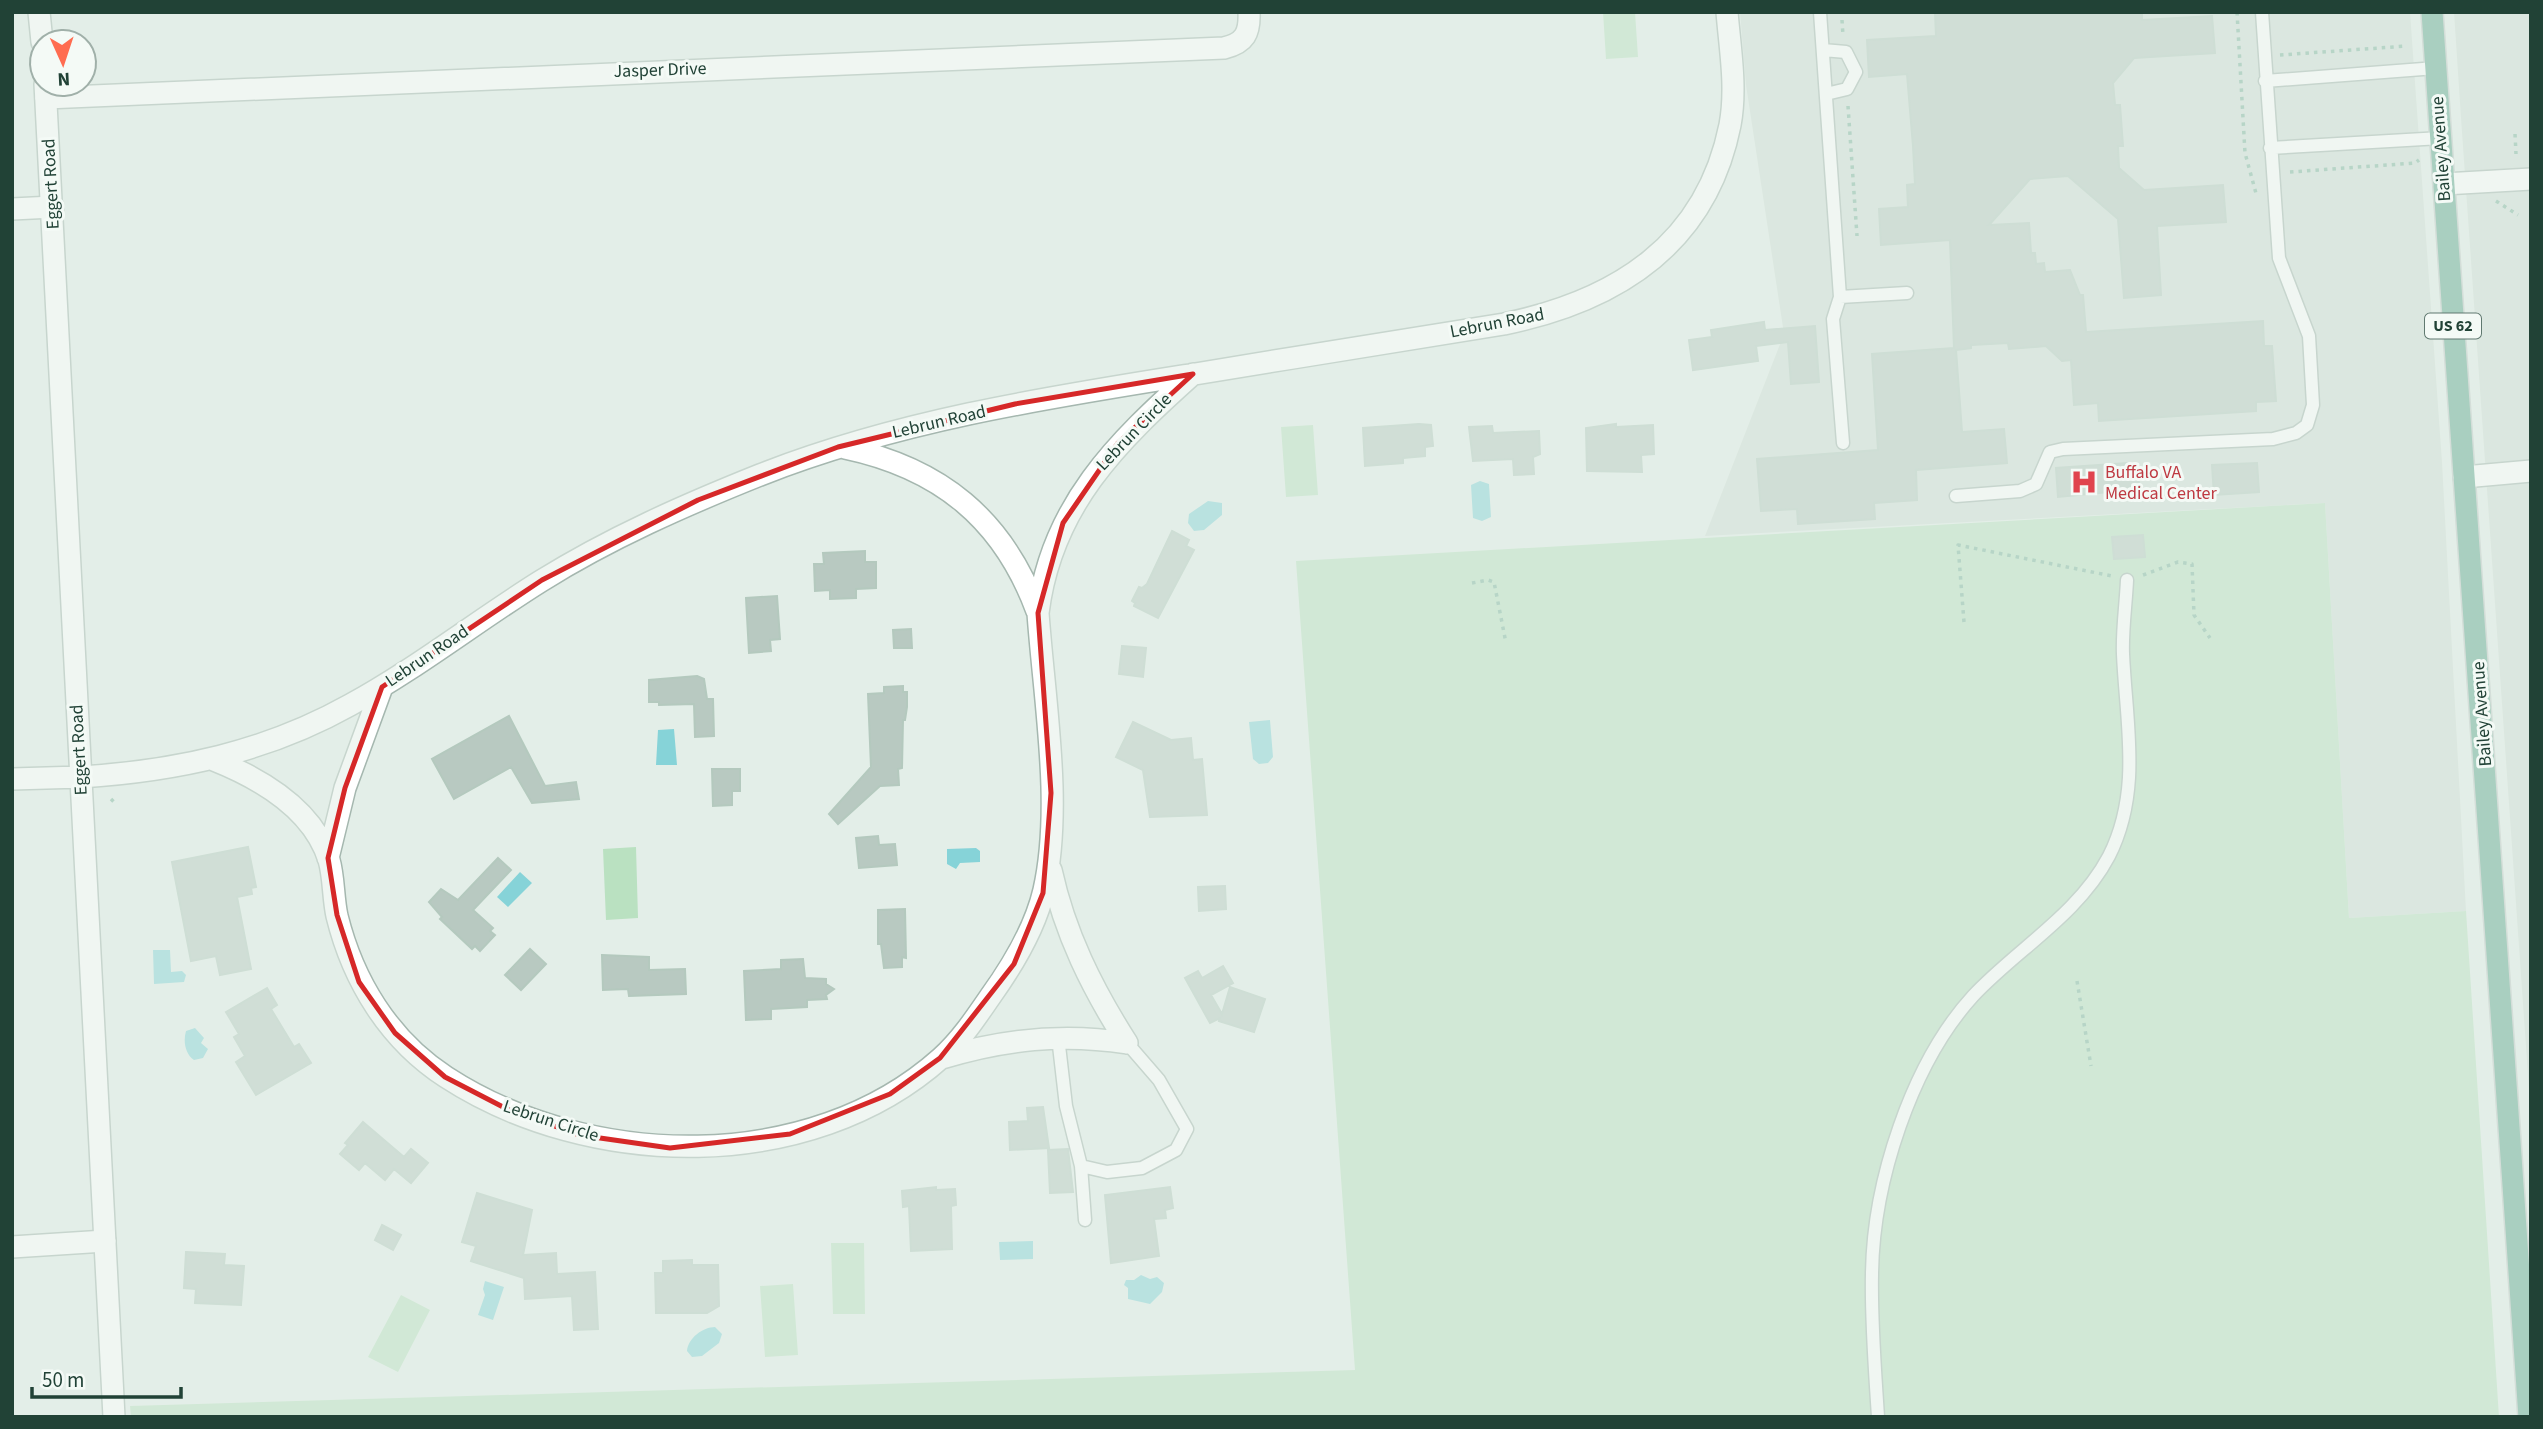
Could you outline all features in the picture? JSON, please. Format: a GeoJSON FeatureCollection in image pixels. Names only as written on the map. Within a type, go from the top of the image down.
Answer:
{"type":"FeatureCollection","features":[{"type":"Feature","properties":{"kind":"main road","name":"Bailey Avenue"},"geometry":{"type":"LineString","coordinates":[[2432,12],[2463,477],[2473,572],[2529,1417]]}},
{"type":"Feature","properties":{"kind":"street","name":"Jasper Drive"},"geometry":{"type":"LineString","coordinates":[[98,89],[1224,48],[1238,45],[1245,39],[1249,29],[1249,12]]}},
{"type":"Feature","properties":{"kind":"street","name":"Lebrun Road"},"geometry":{"type":"LineString","coordinates":[[12,779],[81,777],[162,769],[214,760],[284,737],[382,687],[485,616],[607,544],[698,500],[838,447],[1015,404],[1539,316],[1587,300],[1625,281],[1647,265],[1679,234],[1704,195],[1719,162],[1730,123],[1733,82],[1727,12]]}},
{"type":"Feature","properties":{"kind":"street","name":"Eggert Road"},"geometry":{"type":"LineString","coordinates":[[46,98],[114,1417]]}},
{"type":"Feature","properties":{"kind":"street"},"geometry":{"type":"LineString","coordinates":[[2444,184],[2531,178]]}},
{"type":"Feature","properties":{"kind":"street"},"geometry":{"type":"LineString","coordinates":[[12,209],[53,206]]}},
{"type":"Feature","properties":{"kind":"street","name":"Lebrun Circle"},"geometry":{"type":"LineString","coordinates":[[214,760],[243,771],[285,801],[313,831],[328,858],[337,915],[359,982],[395,1033],[445,1077],[506,1108],[579,1135],[670,1148],[722,1146],[790,1135],[844,1116],[890,1094],[940,1058],[971,1025],[1014,964],[1043,893],[1049,857],[1051,793],[1038,612],[1041,591],[1063,523],[1087,481],[1118,443],[1193,374]]}},
{"type":"Feature","properties":{"kind":"street","name":"Lebrun Circle"},"geometry":{"type":"LineString","coordinates":[[838,447],[913,468],[953,493],[983,518],[1002,542],[1018,566],[1038,612]]}},
{"type":"Feature","properties":{"kind":"street"},"geometry":{"type":"LineString","coordinates":[[2463,477],[2531,471]]}},
{"type":"Feature","properties":{"kind":"street","name":"Lebrun Circle"},"geometry":{"type":"LineString","coordinates":[[328,858],[352,765],[382,687]]}},
{"type":"Feature","properties":{"kind":"street","name":"Lebrun Circle"},"geometry":{"type":"LineString","coordinates":[[1049,857],[1069,937],[1107,1013],[1127,1043]]}},
{"type":"Feature","properties":{"kind":"street","name":"Lebrun Circle"},"geometry":{"type":"LineString","coordinates":[[940,1058],[999,1043],[1058,1037],[1127,1043]]}},
{"type":"Feature","properties":{"kind":"street"},"geometry":{"type":"LineString","coordinates":[[12,1247],[105,1241]]}},
{"type":"Feature","properties":{"kind":"lane"},"geometry":{"type":"LineString","coordinates":[[1820,12],[1840,297],[1833,319],[1843,443]]}},
{"type":"Feature","properties":{"kind":"lane"},"geometry":{"type":"LineString","coordinates":[[1956,496],[2036,484],[2050,452],[2063,449],[2273,439],[2296,433],[2307,425],[2313,405],[2309,336],[2279,258],[2262,12]]}},
{"type":"Feature","properties":{"kind":"lane"},"geometry":{"type":"LineString","coordinates":[[1823,50],[1846,52],[1856,72],[1847,89],[1826,94]]}},
{"type":"Feature","properties":{"kind":"lane"},"geometry":{"type":"LineString","coordinates":[[2265,81],[2436,68]]}},
{"type":"Feature","properties":{"kind":"lane"},"geometry":{"type":"LineString","coordinates":[[2270,148],[2441,138]]}},
{"type":"Feature","properties":{"kind":"lane"},"geometry":{"type":"LineString","coordinates":[[1840,297],[1907,293]]}},
{"type":"Feature","properties":{"kind":"lane"},"geometry":{"type":"LineString","coordinates":[[1878,1417],[1872,1273],[1875,1237],[1892,1157],[1925,1065],[1973,997],[2068,910],[2090,884],[2109,856],[2127,803],[2131,753],[2123,651],[2127,580]]}},
{"type":"Feature","properties":{"kind":"lane"},"geometry":{"type":"LineString","coordinates":[[1058,1037],[1066,1107],[1081,1166],[1085,1220]]}},
{"type":"Feature","properties":{"kind":"lane"},"geometry":{"type":"LineString","coordinates":[[1081,1166],[1107,1171],[1143,1168],[1176,1150],[1187,1129],[1159,1080],[1127,1043]]}},
{"type":"Feature","properties":{"kind":"path"},"geometry":{"type":"LineString","coordinates":[[1842,20],[1843,42]]}},
{"type":"Feature","properties":{"kind":"path"},"geometry":{"type":"LineString","coordinates":[[2276,56],[2407,46]]}},
{"type":"Feature","properties":{"kind":"path"},"geometry":{"type":"LineString","coordinates":[[2240,58],[2252,57]]}},
{"type":"Feature","properties":{"kind":"path"},"geometry":{"type":"LineString","coordinates":[[1848,99],[1857,236]]}},
{"type":"Feature","properties":{"kind":"path"},"geometry":{"type":"LineString","coordinates":[[2515,134],[2516,154]]}},
{"type":"Feature","properties":{"kind":"path"},"geometry":{"type":"LineString","coordinates":[[2284,172],[2415,163],[2419,160]]}},
{"type":"Feature","properties":{"kind":"path"},"geometry":{"type":"LineString","coordinates":[[2487,196],[2518,215]]}},
{"type":"Feature","properties":{"kind":"path"},"geometry":{"type":"LineString","coordinates":[[1964,622],[1958,545],[2127,580],[2178,562],[2192,564],[2194,615],[2210,638]]}},
{"type":"Feature","properties":{"kind":"path"},"geometry":{"type":"LineString","coordinates":[[1472,583],[1488,580],[1494,582],[1506,643]]}},
{"type":"Feature","properties":{"kind":"path"},"geometry":{"type":"LineString","coordinates":[[111,799],[116,804]]}},
{"type":"Feature","properties":{"kind":"path"},"geometry":{"type":"LineString","coordinates":[[2077,981],[2091,1066]]}},
{"type":"Feature","properties":{"kind":"highlighted area"},"geometry":{"type":"Polygon","coordinates":[[[1193,374],[1118,443],[1063,523],[1038,613],[1051,793],[1043,893],[1014,964],[940,1058],[890,1094],[790,1134],[670,1148],[579,1135],[505,1108],[445,1077],[395,1033],[359,982],[337,915],[328,858],[345,788],[382,687],[542,580],[698,500],[838,447],[1015,404],[1193,374]]]}},
{"type":"Feature","properties":{"kind":"shaded area","name":"Buffalo VA Medical Center"},"geometry":{"type":"Polygon","coordinates":[[[1740,12],[2410,12],[2442,462],[2466,911],[2349,918],[2325,503],[1705,536],[1784,334],[1746,85],[1740,12]]]}},
{"type":"Feature","properties":{"kind":"shaded area"},"geometry":{"type":"Polygon","coordinates":[[[2454,12],[2531,12],[2531,1118],[2461,118],[2454,12]]]}},
{"type":"Feature","properties":{"kind":"green space"},"geometry":{"type":"Polygon","coordinates":[[[1603,12],[1635,12],[1638,57],[1606,59],[1603,12]]]}},
{"type":"Feature","properties":{"kind":"green space"},"geometry":{"type":"Polygon","coordinates":[[[1313,425],[1318,495],[1286,497],[1281,427],[1313,425]]]}},
{"type":"Feature","properties":{"kind":"green space"},"geometry":{"type":"Polygon","coordinates":[[[2325,503],[2349,918],[2466,911],[2499,1417],[131,1417],[130,1406],[1355,1370],[1296,561],[2325,503]]]}},
{"type":"Feature","properties":{"kind":"green space"},"geometry":{"type":"Polygon","coordinates":[[[636,847],[638,918],[606,920],[603,849],[636,847]]]}},
{"type":"Feature","properties":{"kind":"green space"},"geometry":{"type":"Polygon","coordinates":[[[831,1243],[864,1243],[865,1314],[833,1314],[831,1243]]]}},
{"type":"Feature","properties":{"kind":"green space"},"geometry":{"type":"Polygon","coordinates":[[[793,1284],[798,1355],[765,1357],[760,1286],[793,1284]]]}},
{"type":"Feature","properties":{"kind":"green space"},"geometry":{"type":"Polygon","coordinates":[[[401,1295],[430,1310],[398,1372],[368,1357],[401,1295]]]}},
{"type":"Feature","properties":{"kind":"water"},"geometry":{"type":"Polygon","coordinates":[[[1480,481],[1489,484],[1491,517],[1482,521],[1473,518],[1471,485],[1480,481]]]}},
{"type":"Feature","properties":{"kind":"water"},"geometry":{"type":"Polygon","coordinates":[[[1208,501],[1222,503],[1222,515],[1204,530],[1194,531],[1188,523],[1189,514],[1208,501]]]}},
{"type":"Feature","properties":{"kind":"water"},"geometry":{"type":"Polygon","coordinates":[[[1270,720],[1273,757],[1268,763],[1259,764],[1253,759],[1249,722],[1270,720]]]}},
{"type":"Feature","properties":{"kind":"water"},"geometry":{"type":"Polygon","coordinates":[[[674,729],[677,765],[656,765],[658,730],[674,729]]]}},
{"type":"Feature","properties":{"kind":"water"},"geometry":{"type":"Polygon","coordinates":[[[976,848],[980,851],[980,862],[960,863],[956,869],[947,864],[947,849],[976,848]]]}},
{"type":"Feature","properties":{"kind":"water"},"geometry":{"type":"Polygon","coordinates":[[[520,872],[532,883],[508,907],[497,897],[520,872]]]}},
{"type":"Feature","properties":{"kind":"water"},"geometry":{"type":"Polygon","coordinates":[[[153,950],[170,950],[171,972],[182,971],[186,975],[184,982],[154,984],[153,950]]]}},
{"type":"Feature","properties":{"kind":"water"},"geometry":{"type":"Polygon","coordinates":[[[195,1028],[204,1038],[201,1043],[208,1049],[203,1058],[194,1060],[187,1051],[185,1039],[186,1031],[195,1028]]]}},
{"type":"Feature","properties":{"kind":"water"},"geometry":{"type":"Polygon","coordinates":[[[1033,1241],[1033,1259],[1000,1260],[999,1242],[1033,1241]]]}},
{"type":"Feature","properties":{"kind":"water"},"geometry":{"type":"Polygon","coordinates":[[[1141,1275],[1150,1279],[1157,1277],[1164,1283],[1162,1292],[1150,1304],[1128,1299],[1128,1288],[1124,1285],[1126,1280],[1134,1280],[1141,1275]]]}},
{"type":"Feature","properties":{"kind":"water"},"geometry":{"type":"Polygon","coordinates":[[[485,1281],[504,1287],[493,1320],[478,1315],[485,1295],[485,1281]]]}},
{"type":"Feature","properties":{"kind":"water"},"geometry":{"type":"Polygon","coordinates":[[[715,1327],[722,1334],[719,1343],[702,1356],[692,1357],[687,1351],[693,1338],[706,1329],[715,1327]]]}},
{"type":"Feature","properties":{"kind":"building"},"geometry":{"type":"Polygon","coordinates":[[[1935,12],[2142,12],[2142,20],[2212,16],[2215,53],[2134,58],[2113,83],[2115,105],[2120,105],[2123,146],[2118,146],[2119,168],[2144,190],[2223,185],[2226,222],[2157,226],[2161,295],[2124,298],[2118,219],[2068,176],[2030,179],[1989,225],[2029,223],[2031,253],[2035,253],[2036,264],[2044,263],[2045,272],[2070,270],[2080,295],[2083,295],[2086,332],[2263,321],[2264,346],[2272,346],[2276,401],[2256,402],[2256,411],[2099,421],[2098,403],[2074,405],[2071,360],[2062,361],[2046,346],[2009,349],[2008,343],[1971,345],[1971,348],[1956,350],[1962,432],[2004,429],[2007,463],[1916,470],[1917,500],[1874,503],[1875,519],[1798,524],[1797,509],[1761,511],[1757,459],[1878,450],[1872,354],[1954,348],[1950,240],[1881,245],[1879,209],[1908,207],[1907,185],[1915,184],[1913,146],[1907,74],[1869,77],[1867,40],[1936,36],[1935,12]]]}},
{"type":"Feature","properties":{"kind":"building"},"geometry":{"type":"Polygon","coordinates":[[[1764,322],[1765,330],[1815,326],[1819,382],[1791,384],[1788,342],[1756,346],[1758,361],[1693,370],[1689,340],[1712,337],[1711,330],[1764,322]]]}},
{"type":"Feature","properties":{"kind":"building"},"geometry":{"type":"Polygon","coordinates":[[[1616,424],[1616,427],[1653,425],[1654,454],[1641,455],[1642,472],[1587,471],[1586,428],[1616,424]]]}},
{"type":"Feature","properties":{"kind":"building"},"geometry":{"type":"Polygon","coordinates":[[[1431,425],[1433,446],[1425,447],[1425,456],[1403,458],[1403,463],[1365,466],[1363,428],[1431,425]]]}},
{"type":"Feature","properties":{"kind":"building"},"geometry":{"type":"Polygon","coordinates":[[[1492,426],[1493,433],[1539,431],[1540,454],[1533,457],[1534,474],[1514,475],[1513,459],[1473,461],[1469,427],[1492,426]]]}},
{"type":"Feature","properties":{"kind":"building"},"geometry":{"type":"Polygon","coordinates":[[[2127,463],[2127,470],[2138,469],[2139,486],[2129,487],[2129,490],[2058,497],[2056,468],[2127,463]]]}},
{"type":"Feature","properties":{"kind":"building"},"geometry":{"type":"Polygon","coordinates":[[[2257,463],[2259,492],[2214,495],[2212,465],[2257,463]]]}},
{"type":"Feature","properties":{"kind":"building"},"geometry":{"type":"Polygon","coordinates":[[[1172,531],[1189,540],[1186,546],[1194,550],[1158,618],[1134,606],[1132,601],[1139,587],[1147,584],[1172,531]]]}},
{"type":"Feature","properties":{"kind":"building"},"geometry":{"type":"Polygon","coordinates":[[[2143,535],[2145,557],[2114,559],[2112,537],[2143,535]]]}},
{"type":"Feature","properties":{"kind":"building"},"geometry":{"type":"Polygon","coordinates":[[[865,551],[865,562],[876,562],[876,588],[856,589],[856,598],[830,599],[830,590],[815,591],[814,564],[824,564],[823,553],[865,551]]]}},
{"type":"Feature","properties":{"kind":"building"},"geometry":{"type":"Polygon","coordinates":[[[777,596],[780,639],[770,640],[771,651],[749,653],[746,598],[777,596]]]}},
{"type":"Feature","properties":{"kind":"building"},"geometry":{"type":"Polygon","coordinates":[[[911,629],[912,648],[894,648],[893,630],[911,629]]]}},
{"type":"Feature","properties":{"kind":"building"},"geometry":{"type":"Polygon","coordinates":[[[1122,646],[1146,648],[1143,677],[1119,674],[1122,646]]]}},
{"type":"Feature","properties":{"kind":"building"},"geometry":{"type":"Polygon","coordinates":[[[697,676],[704,679],[707,699],[713,699],[714,736],[695,737],[694,704],[659,705],[659,702],[649,702],[649,680],[697,676]]]}},
{"type":"Feature","properties":{"kind":"building"},"geometry":{"type":"Polygon","coordinates":[[[903,686],[903,692],[907,692],[907,707],[903,720],[899,785],[880,786],[838,824],[829,814],[871,767],[868,694],[884,693],[884,687],[903,686]]]}},
{"type":"Feature","properties":{"kind":"building"},"geometry":{"type":"Polygon","coordinates":[[[509,716],[545,786],[576,782],[579,799],[532,803],[511,767],[454,799],[432,759],[509,716]]]}},
{"type":"Feature","properties":{"kind":"building"},"geometry":{"type":"Polygon","coordinates":[[[1133,722],[1171,740],[1191,738],[1193,760],[1202,759],[1207,815],[1150,817],[1143,770],[1116,757],[1133,722]]]}},
{"type":"Feature","properties":{"kind":"building"},"geometry":{"type":"Polygon","coordinates":[[[712,769],[740,769],[740,791],[732,791],[732,805],[713,806],[712,769]]]}},
{"type":"Feature","properties":{"kind":"building"},"geometry":{"type":"Polygon","coordinates":[[[878,836],[879,845],[895,844],[897,865],[859,868],[856,838],[878,836]]]}},
{"type":"Feature","properties":{"kind":"building"},"geometry":{"type":"Polygon","coordinates":[[[248,847],[256,887],[251,888],[252,894],[237,897],[251,969],[220,975],[216,956],[191,961],[172,862],[248,847]]]}},
{"type":"Feature","properties":{"kind":"building"},"geometry":{"type":"Polygon","coordinates":[[[498,858],[511,870],[473,910],[493,928],[490,931],[495,935],[480,951],[475,946],[472,949],[440,919],[442,917],[429,902],[441,889],[458,900],[498,858]]]}},
{"type":"Feature","properties":{"kind":"building"},"geometry":{"type":"Polygon","coordinates":[[[1225,886],[1226,909],[1199,911],[1198,887],[1225,886]]]}},
{"type":"Feature","properties":{"kind":"building"},"geometry":{"type":"Polygon","coordinates":[[[905,909],[906,958],[902,957],[902,967],[884,968],[881,944],[878,944],[878,910],[905,909]]]}},
{"type":"Feature","properties":{"kind":"building"},"geometry":{"type":"Polygon","coordinates":[[[530,949],[546,964],[521,990],[505,975],[530,949]]]}},
{"type":"Feature","properties":{"kind":"building"},"geometry":{"type":"Polygon","coordinates":[[[602,955],[649,957],[649,970],[685,969],[686,994],[629,996],[628,989],[603,990],[602,955]]]}},
{"type":"Feature","properties":{"kind":"building"},"geometry":{"type":"Polygon","coordinates":[[[803,959],[805,978],[826,979],[826,984],[834,989],[826,995],[827,999],[807,1000],[807,1007],[771,1009],[771,1019],[746,1020],[744,971],[781,969],[781,960],[803,959]]]}},
{"type":"Feature","properties":{"kind":"building"},"geometry":{"type":"Polygon","coordinates":[[[1223,966],[1233,983],[1211,995],[1222,1014],[1230,987],[1265,999],[1254,1032],[1219,1021],[1220,1018],[1210,1023],[1185,978],[1198,971],[1202,978],[1223,966]]]}},
{"type":"Feature","properties":{"kind":"building"},"geometry":{"type":"Polygon","coordinates":[[[267,988],[277,1005],[271,1009],[294,1047],[299,1044],[311,1063],[256,1095],[236,1062],[245,1056],[234,1037],[239,1034],[226,1012],[267,988]]]}},
{"type":"Feature","properties":{"kind":"building"},"geometry":{"type":"Polygon","coordinates":[[[1043,1107],[1049,1148],[1010,1150],[1009,1122],[1028,1121],[1027,1108],[1043,1107]]]}},
{"type":"Feature","properties":{"kind":"building"},"geometry":{"type":"Polygon","coordinates":[[[363,1122],[404,1157],[411,1149],[428,1163],[411,1183],[394,1169],[385,1180],[365,1163],[359,1170],[340,1154],[348,1145],[345,1143],[363,1122]]]}},
{"type":"Feature","properties":{"kind":"building"},"geometry":{"type":"Polygon","coordinates":[[[1068,1149],[1073,1192],[1050,1193],[1048,1150],[1068,1149]]]}},
{"type":"Feature","properties":{"kind":"building"},"geometry":{"type":"Polygon","coordinates":[[[936,1187],[936,1190],[955,1189],[956,1205],[951,1206],[952,1249],[911,1251],[909,1206],[903,1207],[902,1191],[936,1187]]]}},
{"type":"Feature","properties":{"kind":"building"},"geometry":{"type":"Polygon","coordinates":[[[1170,1187],[1173,1208],[1165,1210],[1166,1218],[1154,1219],[1159,1256],[1111,1263],[1105,1195],[1170,1187]]]}},
{"type":"Feature","properties":{"kind":"building"},"geometry":{"type":"Polygon","coordinates":[[[477,1193],[532,1210],[523,1255],[556,1253],[557,1274],[595,1272],[598,1329],[574,1330],[572,1296],[525,1299],[524,1278],[471,1261],[476,1246],[462,1242],[477,1193]]]}},
{"type":"Feature","properties":{"kind":"building"},"geometry":{"type":"Polygon","coordinates":[[[382,1225],[401,1235],[393,1250],[375,1240],[382,1225]]]}},
{"type":"Feature","properties":{"kind":"building"},"geometry":{"type":"Polygon","coordinates":[[[186,1252],[225,1254],[224,1265],[244,1266],[241,1305],[195,1303],[196,1289],[184,1288],[186,1252]]]}},
{"type":"Feature","properties":{"kind":"building"},"geometry":{"type":"Polygon","coordinates":[[[692,1260],[692,1265],[718,1265],[719,1306],[707,1313],[656,1313],[655,1273],[663,1273],[663,1261],[692,1260]]]}},
{"type":"Feature","properties":{"kind":"place","name":"Buffalo VA Medical Center"},"geometry":{"type":"Point","coordinates":[2084,482]}}]}
